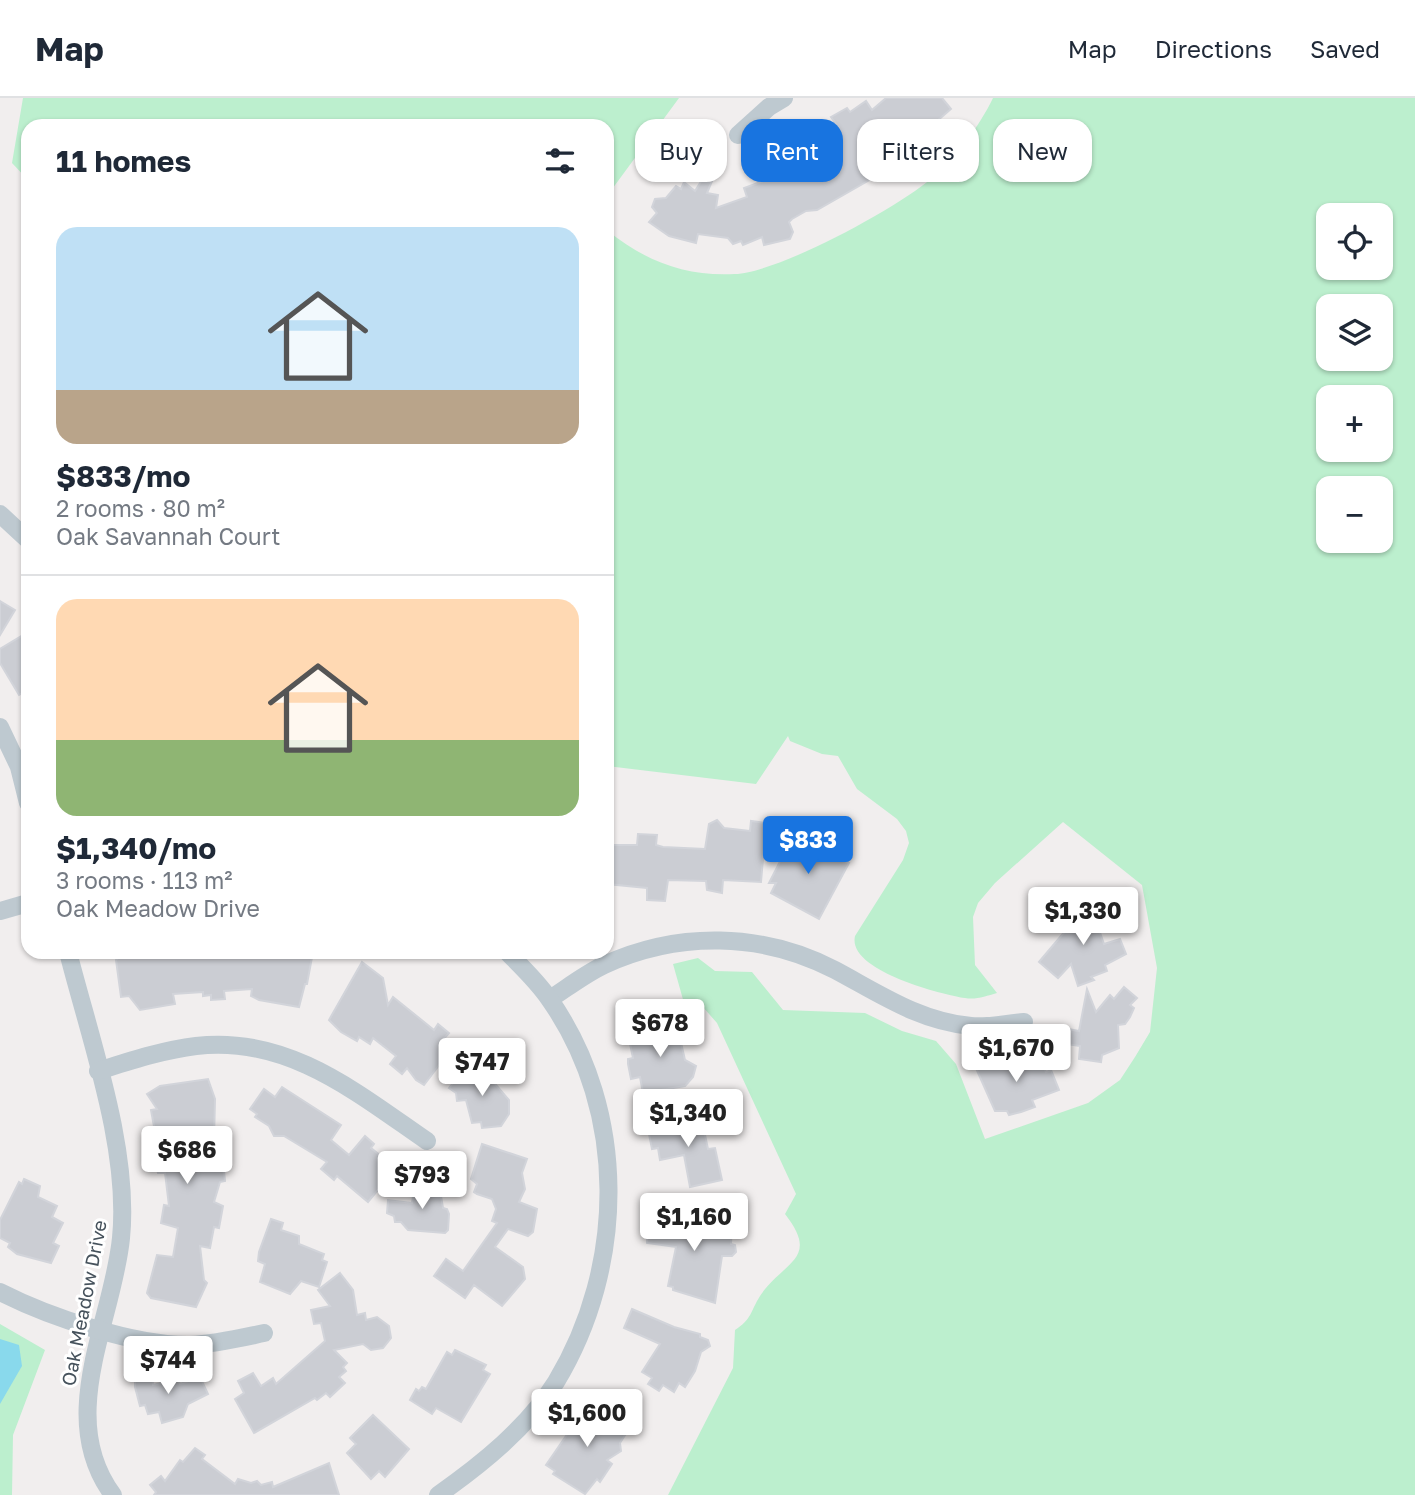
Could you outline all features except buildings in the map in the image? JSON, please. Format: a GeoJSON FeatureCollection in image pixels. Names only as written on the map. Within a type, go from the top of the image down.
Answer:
{"type":"FeatureCollection","features":[{"type":"Feature","properties":{"kind":"street"},"geometry":{"type":"LineString","coordinates":[[738,135],[769,107],[784,98]]}},
{"type":"Feature","properties":{"kind":"street"},"geometry":{"type":"LineString","coordinates":[[0,514],[6,527]]}},
{"type":"Feature","properties":{"kind":"street"},"geometry":{"type":"LineString","coordinates":[[0,727],[21,775]]}},
{"type":"Feature","properties":{"kind":"street"},"geometry":{"type":"LineString","coordinates":[[0,911],[21,905]]}},
{"type":"Feature","properties":{"kind":"street"},"geometry":{"type":"LineString","coordinates":[[550,999],[602,966],[662,945],[686,940],[738,940],[791,953],[828,967],[898,1007],[942,1022],[974,1027],[1024,1022]]}},
{"type":"Feature","properties":{"kind":"street","name":"Oak Meadow Drive"},"geometry":{"type":"LineString","coordinates":[[70,959],[118,1150],[123,1187],[121,1238],[87,1393],[88,1428],[98,1465],[113,1495]]}},
{"type":"Feature","properties":{"kind":"street"},"geometry":{"type":"LineString","coordinates":[[438,1495],[497,1450],[531,1414],[555,1383],[594,1301],[603,1270],[609,1223],[610,1184],[598,1108],[581,1058],[550,999],[514,959]]}},
{"type":"Feature","properties":{"kind":"street"},"geometry":{"type":"LineString","coordinates":[[98,1070],[197,1046],[232,1044],[270,1051],[308,1063],[427,1141]]}},
{"type":"Feature","properties":{"kind":"street"},"geometry":{"type":"LineString","coordinates":[[0,1292],[32,1308],[159,1343],[188,1345],[264,1333]]}},
{"type":"Feature","properties":{"kind":"green space"},"geometry":{"type":"Polygon","coordinates":[[[23,98],[679,98],[664,119],[635,119],[635,158],[614,186],[614,119],[21,119],[21,173],[12,163],[23,98]]]}},
{"type":"Feature","properties":{"kind":"green space"},"geometry":{"type":"Polygon","coordinates":[[[993,98],[1415,98],[1415,1495],[668,1495],[733,1368],[735,1330],[748,1319],[769,1284],[795,1259],[800,1241],[785,1214],[796,1194],[717,1023],[702,1006],[684,1003],[673,964],[698,958],[715,971],[752,972],[783,1010],[865,1013],[902,1031],[936,1041],[956,1064],[985,1139],[1088,1103],[1120,1080],[1150,1032],[1157,968],[1142,885],[1063,822],[995,883],[978,903],[973,917],[975,965],[997,993],[965,998],[917,986],[880,970],[856,948],[855,936],[903,860],[909,843],[906,831],[897,819],[857,789],[838,756],[822,754],[790,741],[788,736],[756,784],[614,767],[614,236],[667,265],[700,273],[735,274],[755,271],[808,251],[866,221],[927,182],[979,182],[979,123],[993,98]]]}},
{"type":"Feature","properties":{"kind":"green space"},"geometry":{"type":"Polygon","coordinates":[[[0,1324],[45,1350],[13,1435],[12,1495],[0,1495],[0,1324]]]}},
{"type":"Feature","properties":{"kind":"water"},"geometry":{"type":"Polygon","coordinates":[[[0,1339],[19,1345],[22,1366],[0,1404],[0,1339]]]}}]}
